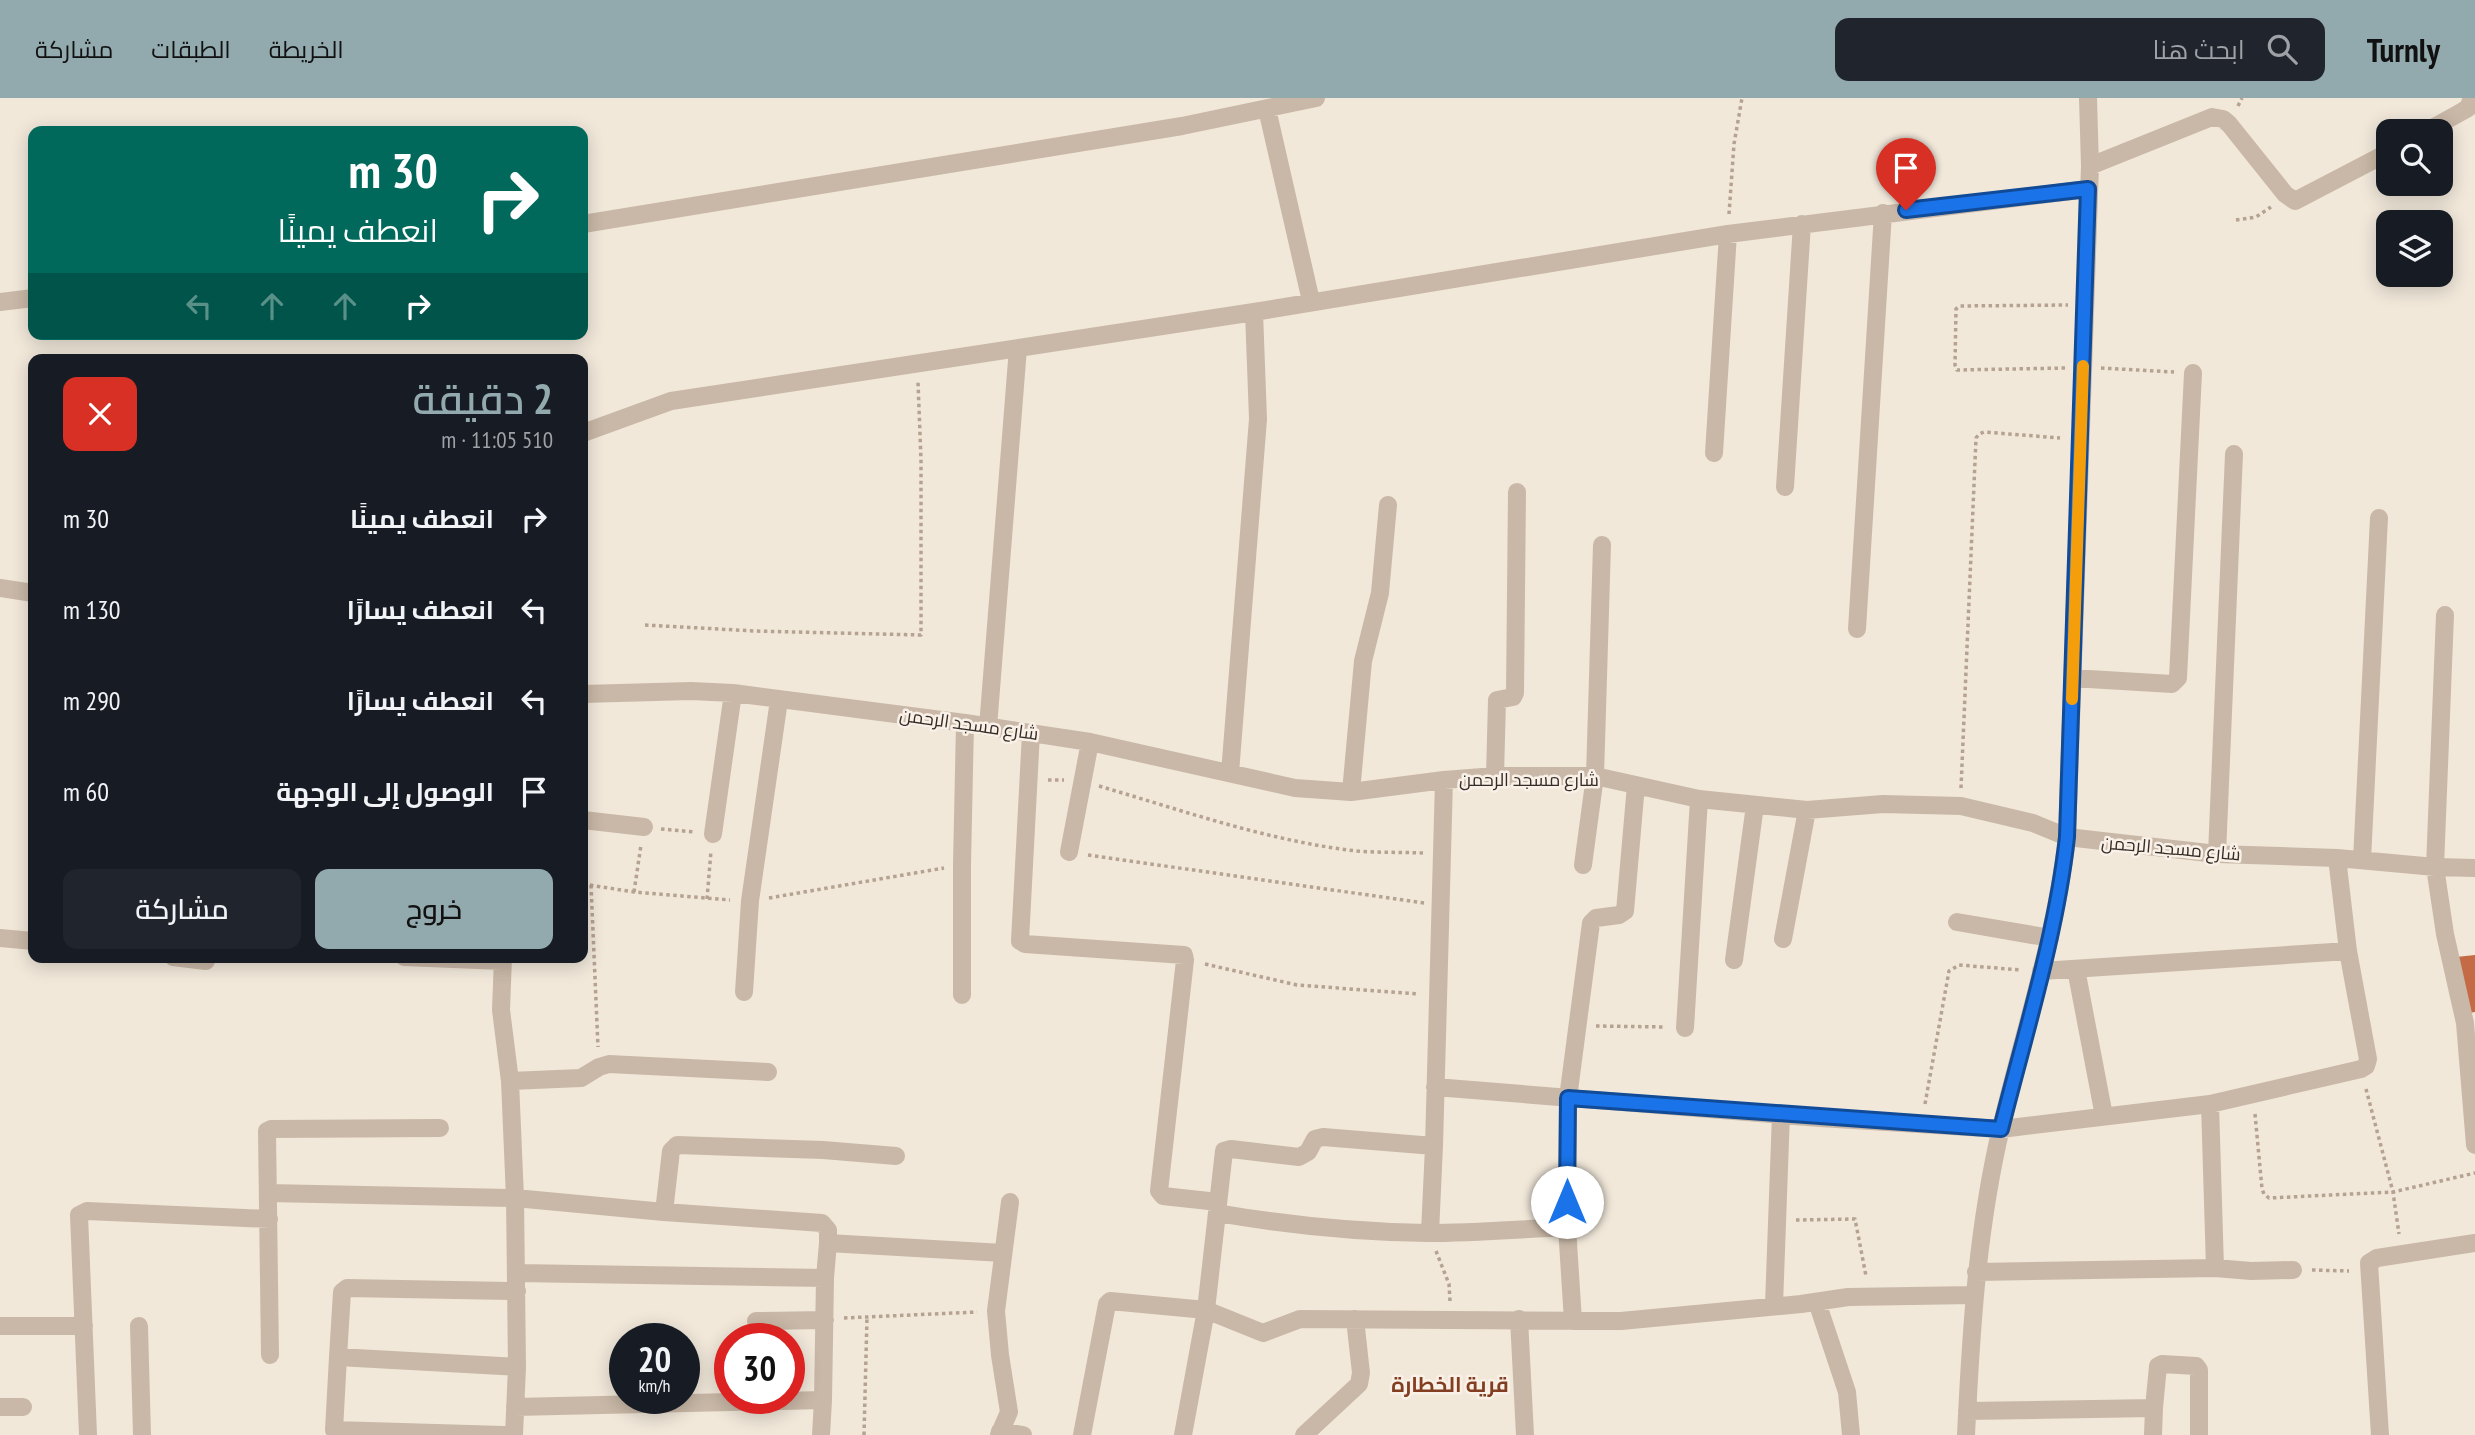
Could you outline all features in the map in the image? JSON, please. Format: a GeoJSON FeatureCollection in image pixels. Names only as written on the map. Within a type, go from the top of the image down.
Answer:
{"type":"FeatureCollection","features":[{"type":"Feature","properties":{"kind":"street"},"geometry":{"type":"LineString","coordinates":[[588,223],[1182,126],[1316,98]]}},
{"type":"Feature","properties":{"kind":"street"},"geometry":{"type":"LineString","coordinates":[[1966,1435],[1974,1295],[1981,1232],[2001,1129],[2050,938],[2067,837],[2090,166],[2088,98]]}},
{"type":"Feature","properties":{"kind":"street"},"geometry":{"type":"LineString","coordinates":[[2449,119],[2468,108],[2472,98]]}},
{"type":"Feature","properties":{"kind":"street"},"geometry":{"type":"LineString","coordinates":[[1267,109],[1311,301]]}},
{"type":"Feature","properties":{"kind":"street"},"geometry":{"type":"LineString","coordinates":[[2090,166],[2212,117],[2218,117],[2229,124],[2291,200],[2299,201],[2376,159]]}},
{"type":"Feature","properties":{"kind":"street"},"geometry":{"type":"LineString","coordinates":[[588,431],[671,401],[1254,312],[1728,234],[2088,189]]}},
{"type":"Feature","properties":{"kind":"street"},"geometry":{"type":"LineString","coordinates":[[1857,629],[1883,213]]}},
{"type":"Feature","properties":{"kind":"street"},"geometry":{"type":"LineString","coordinates":[[1785,486],[1802,224]]}},
{"type":"Feature","properties":{"kind":"street"},"geometry":{"type":"LineString","coordinates":[[1714,453],[1728,234]]}},
{"type":"Feature","properties":{"kind":"street"},"geometry":{"type":"LineString","coordinates":[[0,302],[28,299]]}},
{"type":"Feature","properties":{"kind":"street"},"geometry":{"type":"LineString","coordinates":[[1230,773],[1258,419],[1254,312]]}},
{"type":"Feature","properties":{"kind":"street"},"geometry":{"type":"LineString","coordinates":[[989,727],[1018,348]]}},
{"type":"Feature","properties":{"kind":"street"},"geometry":{"type":"LineString","coordinates":[[2072,678],[2172,684],[2178,678],[2193,373]]}},
{"type":"Feature","properties":{"kind":"street"},"geometry":{"type":"LineString","coordinates":[[2217,854],[2234,454]]}},
{"type":"Feature","properties":{"kind":"street"},"geometry":{"type":"LineString","coordinates":[[1495,776],[1497,701],[1499,698],[1515,696],[1516,693],[1517,492]]}},
{"type":"Feature","properties":{"kind":"street"},"geometry":{"type":"LineString","coordinates":[[1351,792],[1362,669],[1380,593],[1388,505]]}},
{"type":"Feature","properties":{"kind":"street"},"geometry":{"type":"LineString","coordinates":[[2362,859],[2379,519]]}},
{"type":"Feature","properties":{"kind":"street"},"geometry":{"type":"LineString","coordinates":[[1583,865],[1595,776],[1601,545]]}},
{"type":"Feature","properties":{"kind":"street"},"geometry":{"type":"LineString","coordinates":[[0,588],[28,592]]}},
{"type":"Feature","properties":{"kind":"street"},"geometry":{"type":"LineString","coordinates":[[2445,615],[2435,867],[2445,934],[2465,1023],[2475,1145]]}},
{"type":"Feature","properties":{"kind":"street","name":"شارع مسجد الرحمن"},"geometry":{"type":"LineString","coordinates":[[588,694],[691,691],[733,693],[965,723],[1090,742],[1295,788],[1351,792],[1495,776],[1595,776],[1699,799],[1807,810],[1883,803],[1961,806],[2033,824],[2067,837],[2217,854],[2362,859],[2435,867],[2475,868]]}},
{"type":"Feature","properties":{"kind":"street"},"geometry":{"type":"LineString","coordinates":[[713,834],[733,693]]}},
{"type":"Feature","properties":{"kind":"street"},"geometry":{"type":"LineString","coordinates":[[744,992],[750,901],[779,700]]}},
{"type":"Feature","properties":{"kind":"street"},"geometry":{"type":"LineString","coordinates":[[962,995],[965,723]]}},
{"type":"Feature","properties":{"kind":"street"},"geometry":{"type":"LineString","coordinates":[[1031,733],[1021,943],[1182,953],[1185,960],[1159,1191],[1163,1196],[1275,1223],[1326,1228],[1430,1233],[1567,1227]]}},
{"type":"Feature","properties":{"kind":"street"},"geometry":{"type":"LineString","coordinates":[[1069,852],[1090,742]]}},
{"type":"Feature","properties":{"kind":"street"},"geometry":{"type":"LineString","coordinates":[[1430,1233],[1444,780]]}},
{"type":"Feature","properties":{"kind":"street"},"geometry":{"type":"LineString","coordinates":[[1573,1321],[1567,1227],[1568,1098],[1592,921],[1596,918],[1622,915],[1625,911],[1636,785]]}},
{"type":"Feature","properties":{"kind":"street"},"geometry":{"type":"LineString","coordinates":[[1685,1028],[1699,799]]}},
{"type":"Feature","properties":{"kind":"street"},"geometry":{"type":"LineString","coordinates":[[1734,960],[1755,805]]}},
{"type":"Feature","properties":{"kind":"street"},"geometry":{"type":"LineString","coordinates":[[1783,939],[1807,810]]}},
{"type":"Feature","properties":{"kind":"street"},"geometry":{"type":"LineString","coordinates":[[588,821],[644,827]]}},
{"type":"Feature","properties":{"kind":"street"},"geometry":{"type":"LineString","coordinates":[[1435,1087],[2001,1129],[2210,1104],[2361,1069],[2366,1066],[2368,1059],[2348,951],[2337,858]]}},
{"type":"Feature","properties":{"kind":"street"},"geometry":{"type":"LineString","coordinates":[[1957,922],[2050,938]]}},
{"type":"Feature","properties":{"kind":"street"},"geometry":{"type":"LineString","coordinates":[[0,938],[28,941]]}},
{"type":"Feature","properties":{"kind":"street"},"geometry":{"type":"LineString","coordinates":[[2040,971],[2348,951]]}},
{"type":"Feature","properties":{"kind":"street"},"geometry":{"type":"LineString","coordinates":[[503,963],[502,1021],[510,1081],[517,1282],[514,1435]]}},
{"type":"Feature","properties":{"kind":"street"},"geometry":{"type":"LineString","coordinates":[[2076,969],[2104,1116]]}},
{"type":"Feature","properties":{"kind":"street"},"geometry":{"type":"LineString","coordinates":[[510,1081],[581,1078],[599,1067],[616,1064],[768,1072]]}},
{"type":"Feature","properties":{"kind":"street"},"geometry":{"type":"LineString","coordinates":[[2210,1104],[2215,1268]]}},
{"type":"Feature","properties":{"kind":"street"},"geometry":{"type":"LineString","coordinates":[[1774,1305],[1781,1114]]}},
{"type":"Feature","properties":{"kind":"street"},"geometry":{"type":"LineString","coordinates":[[270,1355],[266,1133],[271,1129],[440,1128]]}},
{"type":"Feature","properties":{"kind":"street"},"geometry":{"type":"LineString","coordinates":[[1183,1435],[1206,1310],[1225,1150],[1299,1157],[1308,1152],[1315,1139],[1323,1137],[1434,1146]]}},
{"type":"Feature","properties":{"kind":"street"},"geometry":{"type":"LineString","coordinates":[[664,1212],[671,1151],[677,1145],[823,1150],[896,1156]]}},
{"type":"Feature","properties":{"kind":"street"},"geometry":{"type":"LineString","coordinates":[[268,1193],[515,1198],[822,1223],[828,1230],[828,1243],[821,1435]]}},
{"type":"Feature","properties":{"kind":"street"},"geometry":{"type":"LineString","coordinates":[[1010,1202],[996,1311],[1009,1412],[999,1433],[1023,1435]]}},
{"type":"Feature","properties":{"kind":"street"},"geometry":{"type":"LineString","coordinates":[[88,1435],[78,1219],[83,1212],[269,1219]]}},
{"type":"Feature","properties":{"kind":"street"},"geometry":{"type":"LineString","coordinates":[[828,1243],[1003,1253]]}},
{"type":"Feature","properties":{"kind":"street"},"geometry":{"type":"LineString","coordinates":[[2380,1435],[2369,1264],[2372,1260],[2402,1254],[2475,1243]]}},
{"type":"Feature","properties":{"kind":"street"},"geometry":{"type":"LineString","coordinates":[[1976,1272],[2215,1268],[2293,1270]]}},
{"type":"Feature","properties":{"kind":"street"},"geometry":{"type":"LineString","coordinates":[[504,1435],[334,1432],[342,1292],[347,1288],[517,1282],[825,1278]]}},
{"type":"Feature","properties":{"kind":"street"},"geometry":{"type":"LineString","coordinates":[[1082,1435],[1108,1302],[1206,1310],[1263,1333],[1300,1319],[1573,1321],[1657,1318],[1869,1295],[1974,1295]]}},
{"type":"Feature","properties":{"kind":"street"},"geometry":{"type":"LineString","coordinates":[[1816,1302],[1847,1392],[1852,1435]]}},
{"type":"Feature","properties":{"kind":"street"},"geometry":{"type":"LineString","coordinates":[[1304,1435],[1359,1384],[1361,1373],[1355,1319]]}},
{"type":"Feature","properties":{"kind":"street"},"geometry":{"type":"LineString","coordinates":[[1519,1319],[1525,1435]]}},
{"type":"Feature","properties":{"kind":"street"},"geometry":{"type":"LineString","coordinates":[[756,1321],[825,1320]]}},
{"type":"Feature","properties":{"kind":"street"},"geometry":{"type":"LineString","coordinates":[[0,1326],[84,1326]]}},
{"type":"Feature","properties":{"kind":"street"},"geometry":{"type":"LineString","coordinates":[[139,1326],[142,1435]]}},
{"type":"Feature","properties":{"kind":"street"},"geometry":{"type":"LineString","coordinates":[[338,1357],[517,1367]]}},
{"type":"Feature","properties":{"kind":"street"},"geometry":{"type":"LineString","coordinates":[[2153,1435],[2158,1366],[2162,1364],[2196,1366],[2199,1370],[2199,1435]]}},
{"type":"Feature","properties":{"kind":"street"},"geometry":{"type":"LineString","coordinates":[[515,1407],[823,1400]]}},
{"type":"Feature","properties":{"kind":"street"},"geometry":{"type":"LineString","coordinates":[[0,1407],[23,1407]]}},
{"type":"Feature","properties":{"kind":"street"},"geometry":{"type":"LineString","coordinates":[[1967,1411],[2154,1408]]}},
{"type":"Feature","properties":{"kind":"path"},"geometry":{"type":"LineString","coordinates":[[1728,234],[1734,144],[1742,98]]}},
{"type":"Feature","properties":{"kind":"path"},"geometry":{"type":"LineString","coordinates":[[2236,220],[2245,220],[2266,212],[2285,194]]}},
{"type":"Feature","properties":{"kind":"path"},"geometry":{"type":"LineString","coordinates":[[2084,304],[1960,306],[1956,309],[1955,365],[1959,371],[2082,367],[2193,373]]}},
{"type":"Feature","properties":{"kind":"path"},"geometry":{"type":"LineString","coordinates":[[645,625],[921,635],[922,460],[917,362]]}},
{"type":"Feature","properties":{"kind":"path"},"geometry":{"type":"LineString","coordinates":[[1961,806],[1976,438],[1984,432],[2080,439]]}},
{"type":"Feature","properties":{"kind":"path"},"geometry":{"type":"LineString","coordinates":[[1028,779],[1083,781],[1240,827],[1349,850],[1440,853]]}},
{"type":"Feature","properties":{"kind":"path"},"geometry":{"type":"LineString","coordinates":[[588,885],[634,892],[707,899],[713,834],[644,827],[634,892]]}},
{"type":"Feature","properties":{"kind":"path"},"geometry":{"type":"LineString","coordinates":[[1069,852],[1439,905]]}},
{"type":"Feature","properties":{"kind":"path"},"geometry":{"type":"LineString","coordinates":[[750,901],[962,865]]}},
{"type":"Feature","properties":{"kind":"path"},"geometry":{"type":"LineString","coordinates":[[591,885],[599,1067]]}},
{"type":"Feature","properties":{"kind":"path"},"geometry":{"type":"LineString","coordinates":[[1185,960],[1297,985],[1437,995]]}},
{"type":"Feature","properties":{"kind":"path"},"geometry":{"type":"LineString","coordinates":[[1921,1124],[1949,971],[1959,965],[2040,971]]}},
{"type":"Feature","properties":{"kind":"path"},"geometry":{"type":"LineString","coordinates":[[1578,1025],[1685,1028]]}},
{"type":"Feature","properties":{"kind":"path"},"geometry":{"type":"LineString","coordinates":[[2361,1069],[2393,1192],[2402,1254]]}},
{"type":"Feature","properties":{"kind":"path"},"geometry":{"type":"LineString","coordinates":[[2253,1095],[2262,1189],[2269,1198],[2393,1192],[2475,1173]]}},
{"type":"Feature","properties":{"kind":"path"},"geometry":{"type":"LineString","coordinates":[[1776,1220],[1856,1219],[1869,1295]]}},
{"type":"Feature","properties":{"kind":"path"},"geometry":{"type":"LineString","coordinates":[[1430,1233],[1449,1284],[1452,1320]]}},
{"type":"Feature","properties":{"kind":"path"},"geometry":{"type":"LineString","coordinates":[[2293,1270],[2369,1271]]}},
{"type":"Feature","properties":{"kind":"path"},"geometry":{"type":"LineString","coordinates":[[864,1435],[867,1317],[996,1311]]}},
{"type":"Feature","properties":{"kind":"building"},"geometry":{"type":"Polygon","coordinates":[[[2475,955],[2475,1012],[2469,1013],[2456,957],[2475,955]]]}},
{"type":"Feature","properties":{"kind":"slow traffic"},"geometry":{"type":"LineString","coordinates":[[2072,699],[2083,366]]}},
{"type":"Feature","properties":{"kind":"district","name":"قرية الخطارة"},"geometry":{"type":"Point","coordinates":[1450,1384]}},
{"type":"Feature","properties":{"kind":"route"},"geometry":{"type":"LineString","coordinates":[[1567,1202],[1568,1098],[2001,1129],[2050,938],[2067,837],[2088,189],[1906,210]]}}]}
